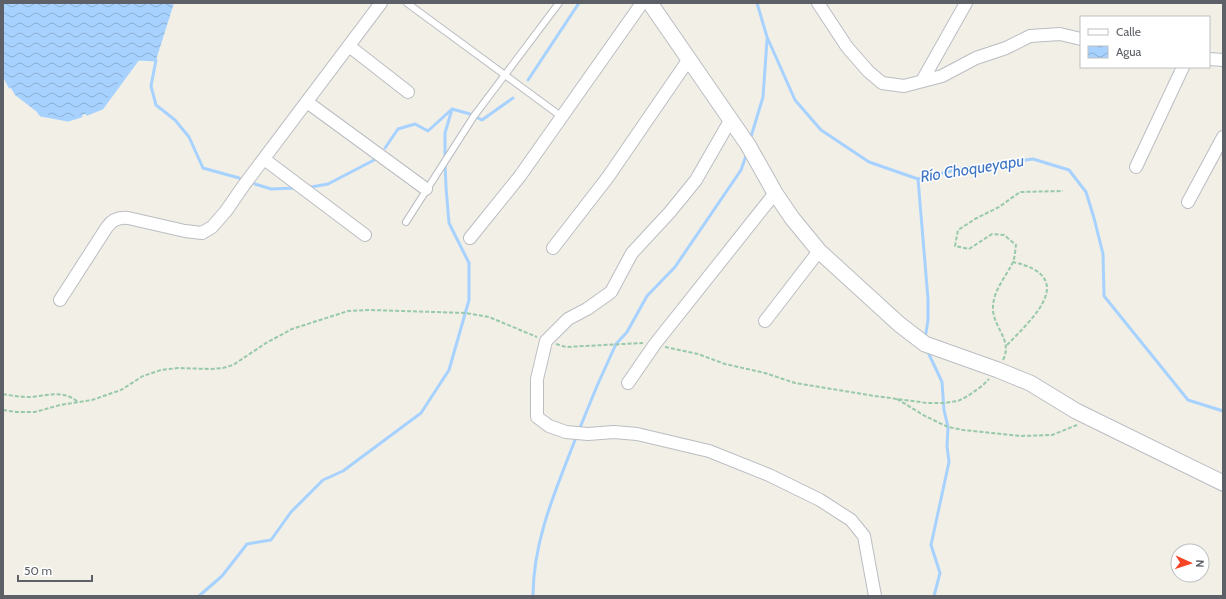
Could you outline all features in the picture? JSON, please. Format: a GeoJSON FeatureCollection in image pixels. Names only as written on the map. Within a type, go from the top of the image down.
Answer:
{"type":"FeatureCollection","features":[{"type":"Feature","properties":{"kind":"street"},"geometry":{"type":"LineString","coordinates":[[60,300],[106,227],[113,221],[122,217],[185,231],[202,233],[212,227],[226,212],[381,3]]}},
{"type":"Feature","properties":{"kind":"street"},"geometry":{"type":"LineString","coordinates":[[470,238],[520,176],[642,3]]}},
{"type":"Feature","properties":{"kind":"street"},"geometry":{"type":"LineString","coordinates":[[650,3],[748,144],[775,193],[792,218],[819,251],[899,324],[925,344],[1030,382],[1076,411],[1223,483]]}},
{"type":"Feature","properties":{"kind":"street"},"geometry":{"type":"LineString","coordinates":[[818,3],[847,47],[868,71],[882,83],[904,86],[942,76],[976,58],[1006,48],[1030,36],[1060,34],[1080,39]]}},
{"type":"Feature","properties":{"kind":"street"},"geometry":{"type":"LineString","coordinates":[[922,81],[966,3]]}},
{"type":"Feature","properties":{"kind":"street"},"geometry":{"type":"LineString","coordinates":[[349,46],[408,92]]}},
{"type":"Feature","properties":{"kind":"street"},"geometry":{"type":"LineString","coordinates":[[553,248],[608,177],[689,59]]}},
{"type":"Feature","properties":{"kind":"street"},"geometry":{"type":"LineString","coordinates":[[1210,59],[1223,60]]}},
{"type":"Feature","properties":{"kind":"street"},"geometry":{"type":"LineString","coordinates":[[1136,167],[1183,68]]}},
{"type":"Feature","properties":{"kind":"street"},"geometry":{"type":"LineString","coordinates":[[307,102],[426,189]]}},
{"type":"Feature","properties":{"kind":"street"},"geometry":{"type":"LineString","coordinates":[[730,119],[696,180],[670,212],[632,253],[611,292],[568,319],[546,341],[537,379],[537,417],[549,426],[566,432],[588,434],[614,432],[638,434],[709,451],[769,475],[820,500],[851,520],[864,536],[875,596]]}},
{"type":"Feature","properties":{"kind":"street"},"geometry":{"type":"LineString","coordinates":[[1188,202],[1223,137]]}},
{"type":"Feature","properties":{"kind":"street"},"geometry":{"type":"LineString","coordinates":[[264,159],[365,236]]}},
{"type":"Feature","properties":{"kind":"street"},"geometry":{"type":"LineString","coordinates":[[628,383],[655,344],[775,193]]}},
{"type":"Feature","properties":{"kind":"street"},"geometry":{"type":"LineString","coordinates":[[765,321],[819,251]]}},
{"type":"Feature","properties":{"kind":"lane"},"geometry":{"type":"LineString","coordinates":[[407,3],[562,117]]}},
{"type":"Feature","properties":{"kind":"lane"},"geometry":{"type":"LineString","coordinates":[[406,222],[474,116],[559,3]]}},
{"type":"Feature","properties":{"kind":"path"},"geometry":{"type":"LineString","coordinates":[[3,410],[35,412],[60,405],[92,400],[120,390],[143,376],[161,370],[178,368],[223,368],[233,365],[266,343],[292,329],[348,311],[370,310],[466,313],[489,317],[546,341],[566,347],[650,343],[698,354],[725,364],[765,373],[795,383],[927,403],[958,401],[982,386],[998,370],[1006,356],[1006,346],[1003,334],[996,322],[993,310],[995,294],[1013,262],[1016,246],[1004,235],[992,234],[969,250],[955,246],[958,230],[975,219],[999,207],[1020,192],[1062,191]]}},
{"type":"Feature","properties":{"kind":"path"},"geometry":{"type":"LineString","coordinates":[[1006,346],[1034,318],[1045,300],[1048,286],[1040,273],[1028,266],[1013,262]]}},
{"type":"Feature","properties":{"kind":"path"},"geometry":{"type":"LineString","coordinates":[[3,394],[31,397],[59,394],[71,397],[78,402]]}},
{"type":"Feature","properties":{"kind":"path"},"geometry":{"type":"LineString","coordinates":[[896,399],[924,416],[948,427],[1021,436],[1052,435],[1069,427],[1093,419]]}},
{"type":"Feature","properties":{"kind":"water"},"geometry":{"type":"Polygon","coordinates":[[[3,3],[174,3],[156,60],[138,59],[102,108],[68,120],[41,115],[15,95],[3,74],[3,3]]]}},
{"type":"Feature","properties":{"kind":"waterway"},"geometry":{"type":"LineString","coordinates":[[528,80],[579,3]]}},
{"type":"Feature","properties":{"kind":"waterway","name":"Río Choqueyapu"},"geometry":{"type":"LineString","coordinates":[[757,3],[767,37],[795,100],[821,130],[869,162],[918,179],[960,169],[1033,159],[1069,170],[1086,192],[1094,218],[1103,254],[1104,296],[1188,400],[1223,411]]}},
{"type":"Feature","properties":{"kind":"waterway"},"geometry":{"type":"LineString","coordinates":[[750,140],[763,97],[767,40]]}},
{"type":"Feature","properties":{"kind":"waterway"},"geometry":{"type":"LineString","coordinates":[[87,114],[102,108],[138,59],[156,60],[151,86],[156,105],[175,120],[189,137],[203,168],[239,178]]}},
{"type":"Feature","properties":{"kind":"waterway"},"geometry":{"type":"LineString","coordinates":[[3,74],[10,87]]}},
{"type":"Feature","properties":{"kind":"waterway"},"geometry":{"type":"LineString","coordinates":[[385,148],[398,129],[415,124],[428,131],[452,109],[470,114],[482,120],[513,98]]}},
{"type":"Feature","properties":{"kind":"waterway"},"geometry":{"type":"LineString","coordinates":[[445,158],[445,133],[452,109]]}},
{"type":"Feature","properties":{"kind":"waterway"},"geometry":{"type":"LineString","coordinates":[[39,113],[41,115],[68,120],[81,116]]}},
{"type":"Feature","properties":{"kind":"waterway"},"geometry":{"type":"LineString","coordinates":[[579,430],[616,344],[627,332],[647,296],[675,267],[741,170],[747,153]]}},
{"type":"Feature","properties":{"kind":"waterway"},"geometry":{"type":"LineString","coordinates":[[311,187],[328,184],[378,158]]}},
{"type":"Feature","properties":{"kind":"waterway"},"geometry":{"type":"LineString","coordinates":[[199,596],[222,576],[247,544],[271,540],[291,512],[323,480],[343,471],[421,413],[449,370],[469,300],[469,263],[449,223],[445,163]]}},
{"type":"Feature","properties":{"kind":"waterway"},"geometry":{"type":"LineString","coordinates":[[918,179],[928,299],[928,320],[925,339]]}},
{"type":"Feature","properties":{"kind":"waterway"},"geometry":{"type":"LineString","coordinates":[[255,184],[271,189],[297,188]]}},
{"type":"Feature","properties":{"kind":"waterway"},"geometry":{"type":"LineString","coordinates":[[927,350],[942,382],[944,410],[948,427],[947,446],[949,462],[931,545],[940,573],[934,596]]}},
{"type":"Feature","properties":{"kind":"waterway"},"geometry":{"type":"LineString","coordinates":[[533,596],[537,554],[542,534],[554,494],[577,435]]}}]}
